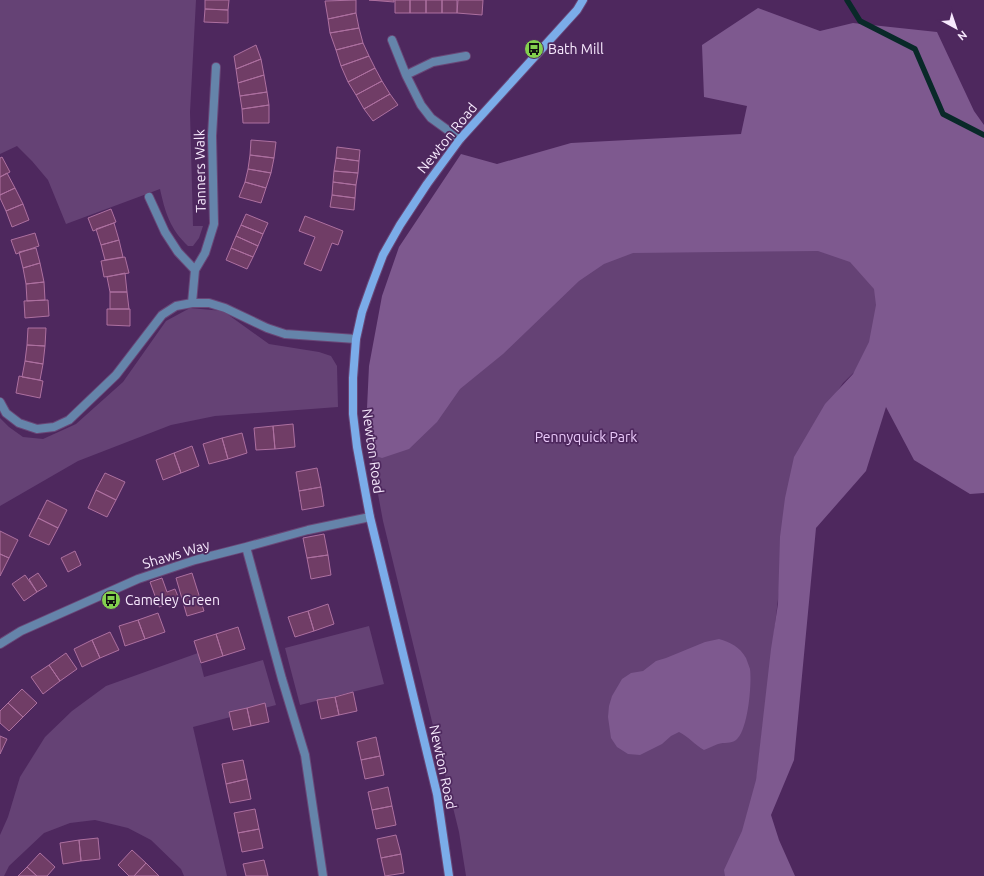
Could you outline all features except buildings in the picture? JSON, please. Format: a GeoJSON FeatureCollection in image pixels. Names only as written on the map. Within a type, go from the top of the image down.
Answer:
{"type":"FeatureCollection","features":[{"type":"Feature","properties":{"kind":"street","name":"Newton Road"},"geometry":{"type":"LineString","coordinates":[[449,876],[437,794],[370,517],[357,447],[353,414],[353,378],[356,339],[362,312],[386,249],[426,184],[460,139],[577,10],[583,0]]}},
{"type":"Feature","properties":{"kind":"street"},"geometry":{"type":"LineString","coordinates":[[392,40],[406,75],[421,105],[431,118],[460,139]]}},
{"type":"Feature","properties":{"kind":"street"},"geometry":{"type":"LineString","coordinates":[[406,75],[433,62],[466,56]]}},
{"type":"Feature","properties":{"kind":"street","name":"Tanners Walk"},"geometry":{"type":"LineString","coordinates":[[192,302],[195,270],[205,253],[214,224],[212,136],[216,67]]}},
{"type":"Feature","properties":{"kind":"street"},"geometry":{"type":"LineString","coordinates":[[148,197],[165,232],[178,252],[195,270]]}},
{"type":"Feature","properties":{"kind":"street"},"geometry":{"type":"LineString","coordinates":[[0,402],[6,413],[18,423],[38,429],[54,427],[69,420],[116,375],[162,315],[176,306],[192,302],[209,303],[226,308],[267,328],[285,334],[356,339]]}},
{"type":"Feature","properties":{"kind":"street","name":"Shaws Way"},"geometry":{"type":"LineString","coordinates":[[0,644],[21,631],[138,579],[195,560],[308,530],[370,517]]}},
{"type":"Feature","properties":{"kind":"street"},"geometry":{"type":"LineString","coordinates":[[246,547],[282,679],[305,755],[323,876]]}},
{"type":"Feature","properties":{"kind":"green space"},"geometry":{"type":"Polygon","coordinates":[[[0,0],[196,0],[190,112],[193,226],[203,226],[199,238],[193,246],[188,246],[173,227],[166,213],[160,189],[66,224],[48,180],[32,161],[17,146],[0,154],[0,0]]]}},
{"type":"Feature","properties":{"kind":"green space","name":"Pennyquick Park"},"geometry":{"type":"Polygon","coordinates":[[[795,189],[881,296],[876,351],[843,383],[822,414],[789,507],[750,834],[741,876],[466,876],[459,832],[383,521],[372,462],[373,414],[416,307],[795,189]]]}},
{"type":"Feature","properties":{"kind":"green space"},"geometry":{"type":"Polygon","coordinates":[[[190,308],[223,311],[269,344],[319,352],[331,356],[337,366],[338,407],[215,416],[171,425],[78,461],[0,506],[0,418],[9,427],[23,437],[43,439],[76,424],[123,382],[166,321],[190,308]]]}},
{"type":"Feature","properties":{"kind":"green space"},"geometry":{"type":"Polygon","coordinates":[[[369,626],[384,684],[300,705],[285,648],[369,626]]]}},
{"type":"Feature","properties":{"kind":"green space"},"geometry":{"type":"Polygon","coordinates":[[[198,653],[204,677],[263,660],[276,705],[193,727],[227,876],[184,876],[181,869],[151,840],[128,828],[95,820],[70,823],[44,833],[9,866],[4,876],[0,876],[0,835],[8,817],[20,777],[45,737],[72,711],[106,686],[198,653]]]}},
{"type":"Feature","properties":{"kind":"shaded area"},"geometry":{"type":"Polygon","coordinates":[[[758,8],[820,31],[853,23],[937,32],[974,111],[984,125],[984,493],[970,494],[914,460],[886,407],[866,471],[816,528],[794,760],[771,815],[779,840],[795,876],[725,876],[724,870],[742,831],[756,780],[771,649],[778,604],[780,537],[785,498],[794,457],[825,404],[853,374],[869,342],[876,305],[874,289],[850,262],[818,251],[633,253],[604,264],[579,281],[503,354],[460,389],[437,422],[409,449],[382,458],[373,455],[369,445],[366,429],[369,366],[382,296],[399,247],[461,154],[497,164],[571,143],[741,134],[747,106],[704,97],[702,45],[758,8]]]}},
{"type":"Feature","properties":{"kind":"shaded area"},"geometry":{"type":"Polygon","coordinates":[[[719,639],[731,643],[738,648],[746,658],[750,669],[750,696],[746,718],[744,727],[736,740],[718,744],[704,750],[679,732],[671,736],[662,744],[640,755],[628,754],[617,747],[611,738],[608,717],[612,696],[622,679],[631,673],[643,671],[656,661],[705,642],[719,639]]]}},
{"type":"Feature","properties":{"kind":"waterway"},"geometry":{"type":"LineString","coordinates":[[847,0],[860,21],[915,49],[943,114],[984,135]]}},
{"type":"Feature","properties":{"kind":"place","name":"Bath Mill"},"geometry":{"type":"Point","coordinates":[534,49]}},
{"type":"Feature","properties":{"kind":"place","name":"Cameley Green"},"geometry":{"type":"Point","coordinates":[111,600]}}]}
